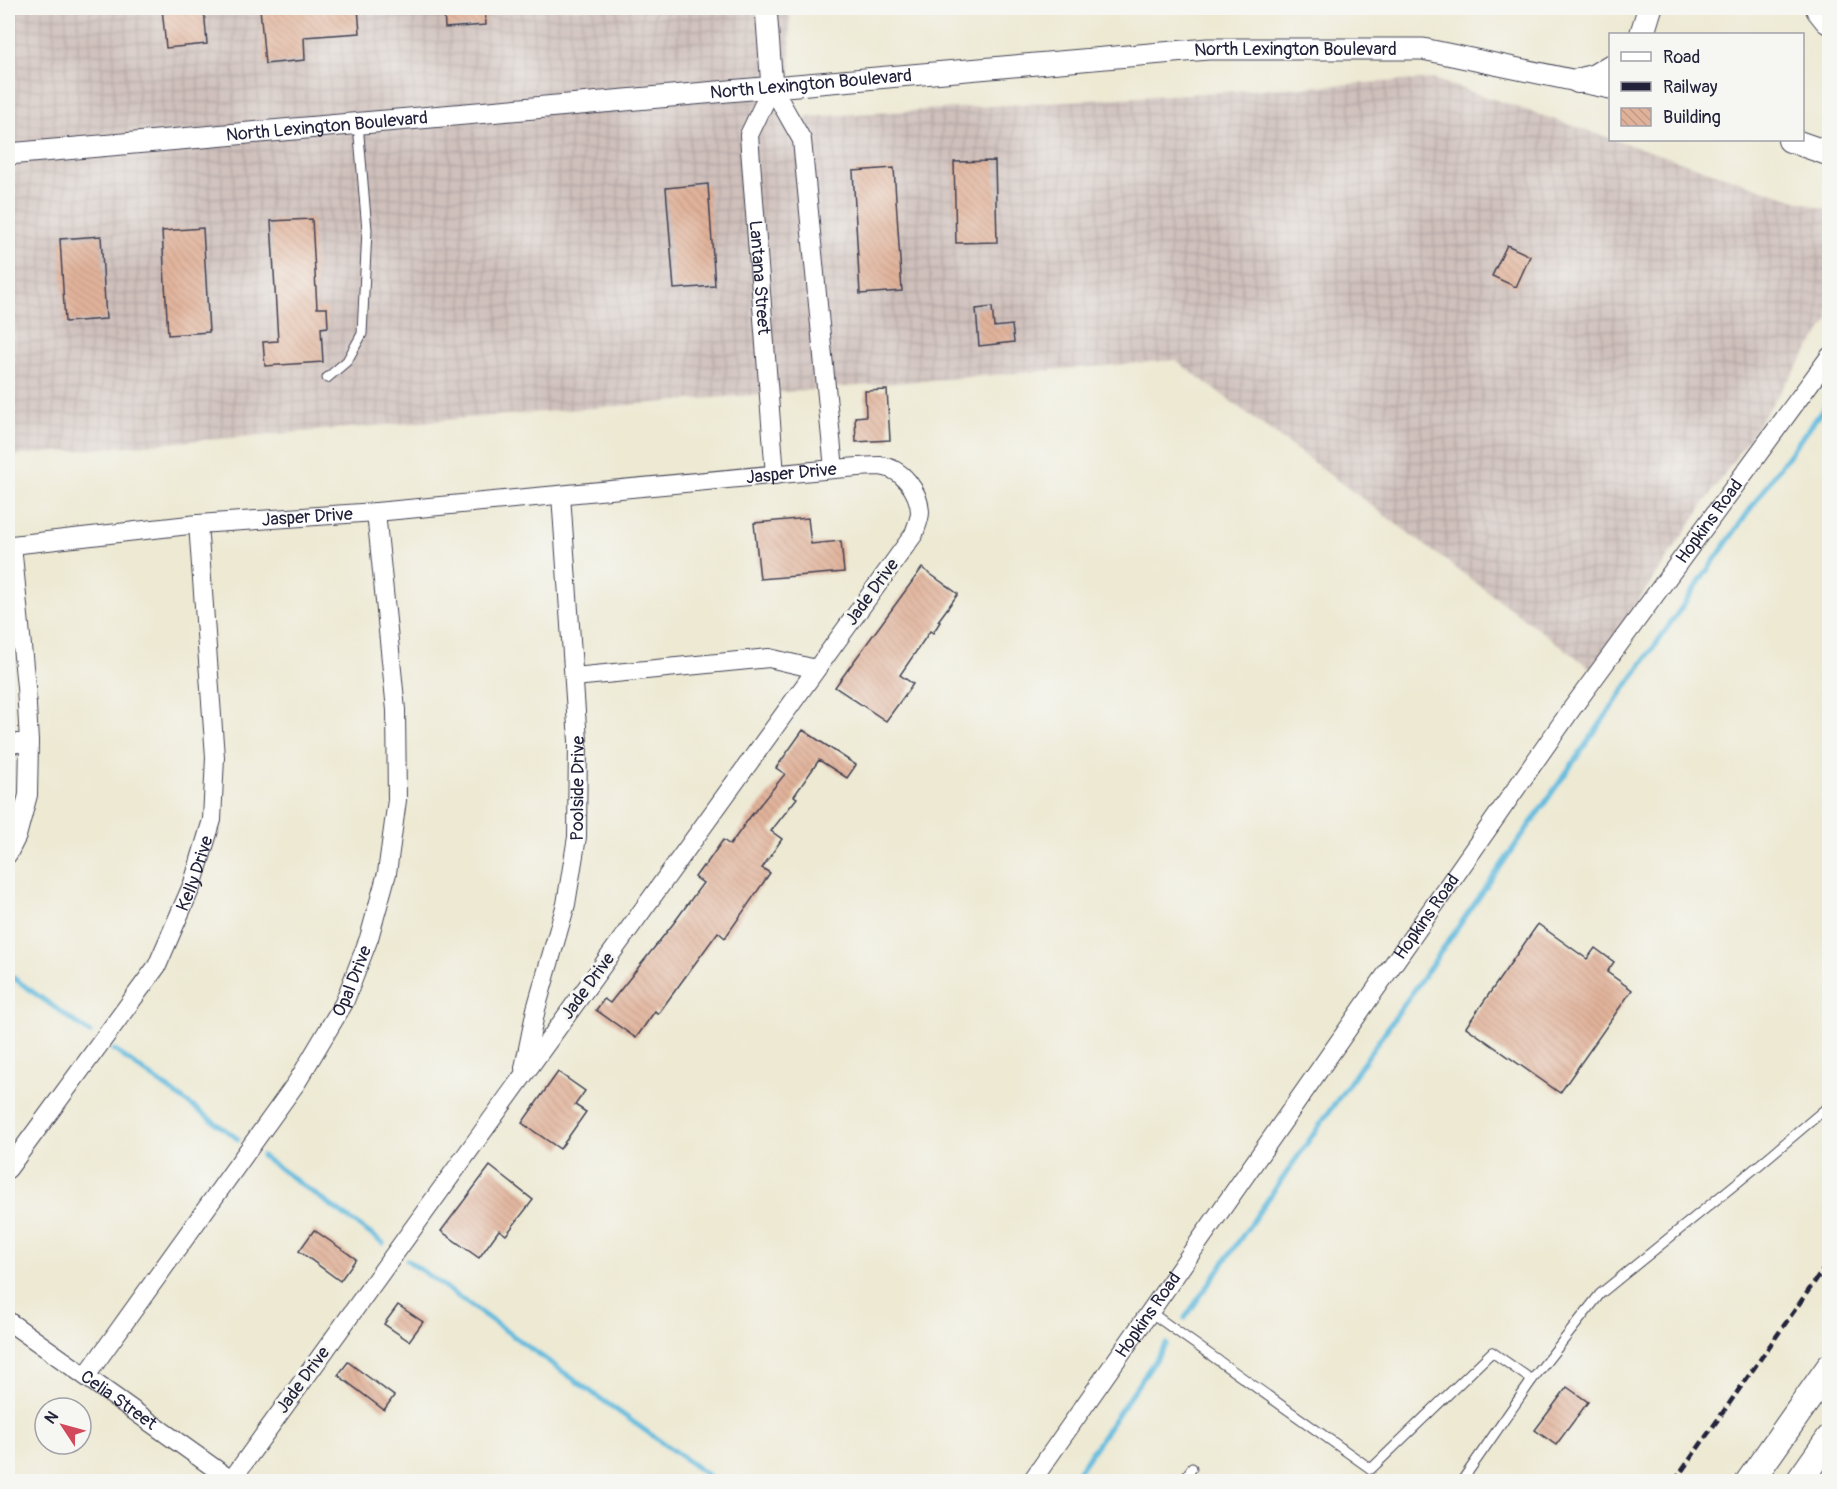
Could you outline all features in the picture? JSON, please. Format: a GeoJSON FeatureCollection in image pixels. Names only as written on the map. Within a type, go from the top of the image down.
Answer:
{"type":"FeatureCollection","features":[{"type":"Feature","properties":{"kind":"highway"},"geometry":{"type":"LineString","coordinates":[[1822,8],[1830,18]]}},
{"type":"Feature","properties":{"kind":"main road"},"geometry":{"type":"LineString","coordinates":[[1642,33],[1650,8]]}},
{"type":"Feature","properties":{"kind":"main road"},"geometry":{"type":"LineString","coordinates":[[1657,8],[1662,33]]}},
{"type":"Feature","properties":{"kind":"main road"},"geometry":{"type":"LineString","coordinates":[[1578,81],[1595,76],[1609,68]]}},
{"type":"Feature","properties":{"kind":"main road"},"geometry":{"type":"LineString","coordinates":[[1793,141],[1830,154]]}},
{"type":"Feature","properties":{"kind":"main road"},"geometry":{"type":"LineString","coordinates":[[1749,1482],[1830,1367]]}},
{"type":"Feature","properties":{"kind":"main road"},"geometry":{"type":"LineString","coordinates":[[1799,1482],[1830,1438]]}},
{"type":"Feature","properties":{"kind":"street","name":"Lantana Street"},"geometry":{"type":"LineString","coordinates":[[766,8],[772,87],[802,140],[834,469]]}},
{"type":"Feature","properties":{"kind":"street","name":"North Lexington Boulevard"},"geometry":{"type":"LineString","coordinates":[[8,154],[1208,50],[1423,49],[1609,88]]}},
{"type":"Feature","properties":{"kind":"street","name":"Lantana Street"},"geometry":{"type":"LineString","coordinates":[[772,87],[749,135],[775,475]]}},
{"type":"Feature","properties":{"kind":"street","name":"Hopkins Road"},"geometry":{"type":"LineString","coordinates":[[1031,1482],[1573,707],[1830,356]]}},
{"type":"Feature","properties":{"kind":"street","name":"Jasper Drive"},"geometry":{"type":"LineString","coordinates":[[8,854],[17,836],[28,795],[29,742],[12,545],[198,524],[376,512],[834,469],[882,466],[896,470],[910,484]]}},
{"type":"Feature","properties":{"kind":"street","name":"Jade Drive"},"geometry":{"type":"LineString","coordinates":[[230,1481],[914,534],[920,514],[918,499],[910,484]]}},
{"type":"Feature","properties":{"kind":"street","name":"Poolside Drive"},"geometry":{"type":"LineString","coordinates":[[523,1074],[536,1009],[566,904],[577,837],[578,741],[561,495]]}},
{"type":"Feature","properties":{"kind":"street","name":"Opal Drive"},"geometry":{"type":"LineString","coordinates":[[86,1376],[297,1082],[344,1003],[369,938],[387,873],[397,800],[396,710],[376,512]]}},
{"type":"Feature","properties":{"kind":"street","name":"Kelly Drive"},"geometry":{"type":"LineString","coordinates":[[8,1169],[158,966],[193,883],[212,820],[215,757],[213,713],[198,524]]}},
{"type":"Feature","properties":{"kind":"street"},"geometry":{"type":"LineString","coordinates":[[574,677],[769,658],[816,669]]}},
{"type":"Feature","properties":{"kind":"street"},"geometry":{"type":"LineString","coordinates":[[8,744],[29,742]]}},
{"type":"Feature","properties":{"kind":"street","name":"Celia Street"},"geometry":{"type":"LineString","coordinates":[[8,1321],[230,1481]]}},
{"type":"Feature","properties":{"kind":"lane"},"geometry":{"type":"LineString","coordinates":[[327,378],[347,361],[362,334],[367,230],[358,124]]}},
{"type":"Feature","properties":{"kind":"lane"},"geometry":{"type":"LineString","coordinates":[[1461,1482],[1532,1380],[1600,1294],[1830,1105]]}},
{"type":"Feature","properties":{"kind":"lane"},"geometry":{"type":"LineString","coordinates":[[1150,1311],[1371,1469],[1492,1352],[1532,1380]]}},
{"type":"Feature","properties":{"kind":"lane"},"geometry":{"type":"LineString","coordinates":[[1182,1482],[1192,1468]]}},
{"type":"Feature","properties":{"kind":"shaded area"},"geometry":{"type":"Polygon","coordinates":[[[8,8],[790,8],[791,118],[1433,79],[1609,138],[1609,141],[1619,141],[1829,211],[1829,320],[1592,669],[1175,360],[8,456],[8,8]]]}},
{"type":"Feature","properties":{"kind":"building"},"geometry":{"type":"Polygon","coordinates":[[[162,8],[204,8],[207,44],[166,48],[162,8]]]}},
{"type":"Feature","properties":{"kind":"building"},"geometry":{"type":"Polygon","coordinates":[[[260,8],[358,8],[360,33],[304,37],[305,60],[265,64],[260,8]]]}},
{"type":"Feature","properties":{"kind":"building"},"geometry":{"type":"Polygon","coordinates":[[[444,8],[485,8],[486,25],[445,28],[444,8]]]}},
{"type":"Feature","properties":{"kind":"building"},"geometry":{"type":"Polygon","coordinates":[[[995,161],[997,242],[956,243],[954,162],[995,161]]]}},
{"type":"Feature","properties":{"kind":"building"},"geometry":{"type":"Polygon","coordinates":[[[894,168],[902,291],[860,294],[853,171],[894,168]]]}},
{"type":"Feature","properties":{"kind":"building"},"geometry":{"type":"Polygon","coordinates":[[[708,184],[715,286],[674,289],[666,188],[708,184]]]}},
{"type":"Feature","properties":{"kind":"building"},"geometry":{"type":"Polygon","coordinates":[[[312,219],[317,308],[327,308],[328,327],[321,328],[323,362],[265,366],[263,342],[278,341],[271,221],[312,219]]]}},
{"type":"Feature","properties":{"kind":"building"},"geometry":{"type":"Polygon","coordinates":[[[203,228],[209,332],[168,335],[162,231],[203,228]]]}},
{"type":"Feature","properties":{"kind":"building"},"geometry":{"type":"Polygon","coordinates":[[[101,236],[106,319],[65,322],[60,239],[101,236]]]}},
{"type":"Feature","properties":{"kind":"building"},"geometry":{"type":"Polygon","coordinates":[[[1507,245],[1530,256],[1516,287],[1492,276],[1507,245]]]}},
{"type":"Feature","properties":{"kind":"building"},"geometry":{"type":"Polygon","coordinates":[[[992,307],[994,327],[1012,325],[1014,342],[979,346],[976,309],[992,307]]]}},
{"type":"Feature","properties":{"kind":"building"},"geometry":{"type":"Polygon","coordinates":[[[887,390],[890,440],[856,442],[855,417],[866,416],[865,391],[887,390]]]}},
{"type":"Feature","properties":{"kind":"building"},"geometry":{"type":"Polygon","coordinates":[[[808,518],[811,544],[841,541],[844,572],[760,579],[754,523],[808,518]]]}},
{"type":"Feature","properties":{"kind":"building"},"geometry":{"type":"Polygon","coordinates":[[[922,568],[958,594],[938,621],[940,622],[933,633],[930,631],[900,675],[913,684],[886,721],[835,687],[922,568]]]}},
{"type":"Feature","properties":{"kind":"building"},"geometry":{"type":"Polygon","coordinates":[[[803,730],[856,765],[847,778],[819,760],[794,796],[797,798],[771,831],[782,839],[762,868],[770,873],[725,938],[718,932],[658,1014],[655,1011],[636,1038],[596,1010],[604,999],[610,1003],[673,924],[703,883],[695,877],[723,840],[730,845],[785,774],[776,768],[803,730]]]}},
{"type":"Feature","properties":{"kind":"building"},"geometry":{"type":"Polygon","coordinates":[[[1538,924],[1587,959],[1595,948],[1614,962],[1607,972],[1632,990],[1560,1093],[1466,1027],[1538,924]]]}},
{"type":"Feature","properties":{"kind":"building"},"geometry":{"type":"Polygon","coordinates":[[[558,1072],[585,1091],[575,1105],[586,1112],[560,1149],[522,1123],[558,1072]]]}},
{"type":"Feature","properties":{"kind":"building"},"geometry":{"type":"Polygon","coordinates":[[[490,1166],[533,1200],[506,1235],[499,1230],[479,1258],[441,1231],[490,1166]]]}},
{"type":"Feature","properties":{"kind":"building"},"geometry":{"type":"Polygon","coordinates":[[[314,1230],[356,1259],[340,1281],[299,1251],[314,1230]]]}},
{"type":"Feature","properties":{"kind":"building"},"geometry":{"type":"Polygon","coordinates":[[[398,1305],[423,1322],[409,1341],[384,1324],[398,1305]]]}},
{"type":"Feature","properties":{"kind":"building"},"geometry":{"type":"Polygon","coordinates":[[[348,1362],[394,1396],[384,1410],[338,1375],[348,1362]]]}},
{"type":"Feature","properties":{"kind":"building"},"geometry":{"type":"Polygon","coordinates":[[[1567,1387],[1588,1402],[1556,1445],[1535,1430],[1567,1387]]]}},
{"type":"Feature","properties":{"kind":"waterway"},"geometry":{"type":"LineString","coordinates":[[1185,1318],[1781,465],[1830,400]]}},
{"type":"Feature","properties":{"kind":"waterway"},"geometry":{"type":"LineString","coordinates":[[8,974],[90,1033]]}},
{"type":"Feature","properties":{"kind":"waterway"},"geometry":{"type":"LineString","coordinates":[[114,1050],[238,1139]]}},
{"type":"Feature","properties":{"kind":"waterway"},"geometry":{"type":"LineString","coordinates":[[262,1156],[383,1243]]}},
{"type":"Feature","properties":{"kind":"waterway"},"geometry":{"type":"LineString","coordinates":[[407,1260],[717,1482]]}},
{"type":"Feature","properties":{"kind":"waterway"},"geometry":{"type":"LineString","coordinates":[[1071,1482],[1166,1344]]}},
{"type":"Feature","properties":{"kind":"railway"},"geometry":{"type":"LineString","coordinates":[[1674,1482],[1830,1260]]}}]}
